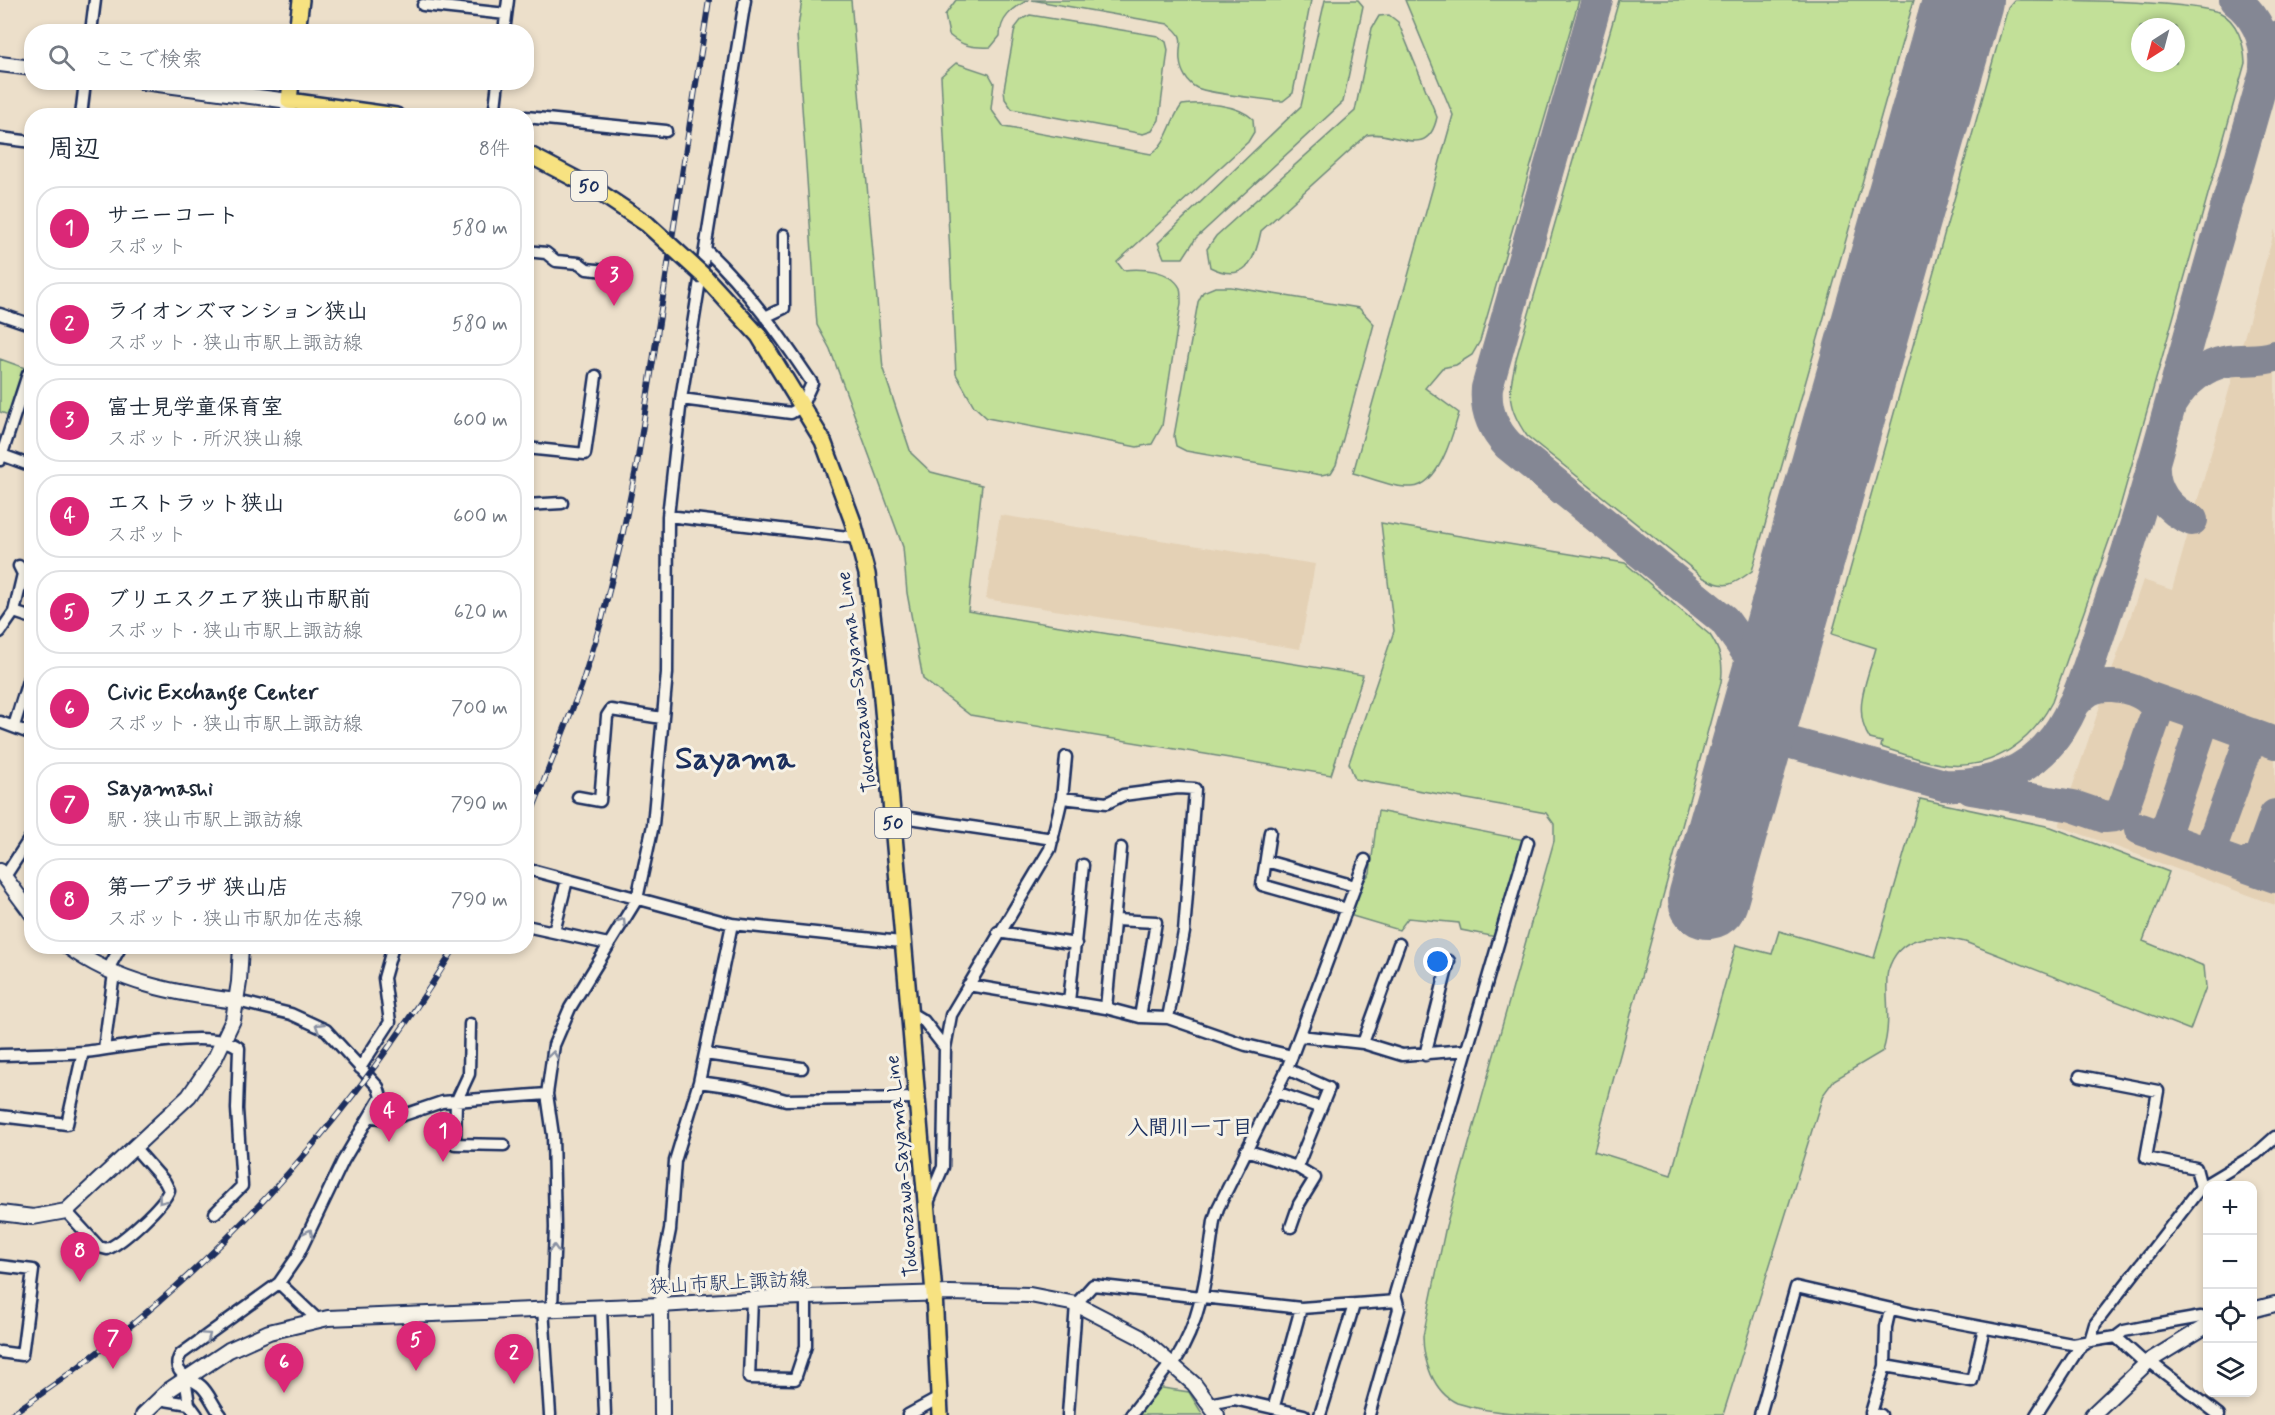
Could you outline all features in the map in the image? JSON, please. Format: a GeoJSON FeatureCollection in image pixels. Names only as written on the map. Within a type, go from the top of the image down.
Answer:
{"type":"FeatureCollection","features":[{"type":"Feature","properties":{"kind":"main road"},"geometry":{"type":"LineString","coordinates":[[298,24],[301,0]]}},
{"type":"Feature","properties":{"kind":"main road"},"geometry":{"type":"LineString","coordinates":[[288,108],[290,90]]}},
{"type":"Feature","properties":{"kind":"main road","name":"Tokorozawa-Sayama Line"},"geometry":{"type":"LineString","coordinates":[[534,157],[594,188],[647,224],[705,277],[759,336],[785,375],[801,407],[823,441],[857,538],[867,574],[878,650],[901,942],[934,1293],[940,1415]]}},
{"type":"Feature","properties":{"kind":"street"},"geometry":{"type":"LineString","coordinates":[[92,24],[95,0]]}},
{"type":"Feature","properties":{"kind":"street"},"geometry":{"type":"LineString","coordinates":[[505,24],[508,0]]}},
{"type":"Feature","properties":{"kind":"street"},"geometry":{"type":"LineString","coordinates":[[550,1415],[548,1308],[553,1146],[547,1094],[554,1045],[559,1029],[637,899],[652,825],[667,673],[668,516],[681,399],[745,0]]}},
{"type":"Feature","properties":{"kind":"street"},"geometry":{"type":"LineString","coordinates":[[423,5],[506,14]]}},
{"type":"Feature","properties":{"kind":"street"},"geometry":{"type":"LineString","coordinates":[[0,64],[24,67]]}},
{"type":"Feature","properties":{"kind":"street"},"geometry":{"type":"LineString","coordinates":[[82,108],[84,90]]}},
{"type":"Feature","properties":{"kind":"street"},"geometry":{"type":"LineString","coordinates":[[188,90],[288,108]]}},
{"type":"Feature","properties":{"kind":"street"},"geometry":{"type":"LineString","coordinates":[[496,108],[497,90]]}},
{"type":"Feature","properties":{"kind":"street"},"geometry":{"type":"LineString","coordinates":[[534,118],[666,131]]}},
{"type":"Feature","properties":{"kind":"street"},"geometry":{"type":"LineString","coordinates":[[0,138],[24,141]]}},
{"type":"Feature","properties":{"kind":"street"},"geometry":{"type":"LineString","coordinates":[[765,317],[784,308],[784,236]]}},
{"type":"Feature","properties":{"kind":"street"},"geometry":{"type":"LineString","coordinates":[[681,399],[791,413],[801,407],[812,383],[765,317],[705,249]]}},
{"type":"Feature","properties":{"kind":"street"},"geometry":{"type":"LineString","coordinates":[[534,252],[546,253],[556,261],[579,263],[587,269],[616,272]]}},
{"type":"Feature","properties":{"kind":"street"},"geometry":{"type":"LineString","coordinates":[[0,314],[24,322]]}},
{"type":"Feature","properties":{"kind":"street"},"geometry":{"type":"LineString","coordinates":[[534,449],[585,454],[596,376]]}},
{"type":"Feature","properties":{"kind":"street"},"geometry":{"type":"LineString","coordinates":[[24,386],[1,458],[24,464]]}},
{"type":"Feature","properties":{"kind":"street"},"geometry":{"type":"LineString","coordinates":[[534,505],[562,503]]}},
{"type":"Feature","properties":{"kind":"street"},"geometry":{"type":"LineString","coordinates":[[668,516],[857,538]]}},
{"type":"Feature","properties":{"kind":"street"},"geometry":{"type":"LineString","coordinates":[[0,632],[14,612],[23,574],[20,567]]}},
{"type":"Feature","properties":{"kind":"street"},"geometry":{"type":"LineString","coordinates":[[14,612],[24,615]]}},
{"type":"Feature","properties":{"kind":"street"},"geometry":{"type":"LineString","coordinates":[[14,726],[24,694]]}},
{"type":"Feature","properties":{"kind":"street"},"geometry":{"type":"LineString","coordinates":[[578,797],[600,801],[608,716],[611,710],[662,718]]}},
{"type":"Feature","properties":{"kind":"street"},"geometry":{"type":"LineString","coordinates":[[0,722],[24,730]]}},
{"type":"Feature","properties":{"kind":"street"},"geometry":{"type":"LineString","coordinates":[[926,1208],[944,1167],[945,1048],[951,1015],[998,932],[1050,849],[1062,798],[1066,757]]}},
{"type":"Feature","properties":{"kind":"street"},"geometry":{"type":"LineString","coordinates":[[1062,798],[1107,802],[1123,795],[1178,788],[1195,789],[1184,932],[1168,1018]]}},
{"type":"Feature","properties":{"kind":"street"},"geometry":{"type":"LineString","coordinates":[[892,818],[903,817],[1053,839]]}},
{"type":"Feature","properties":{"kind":"street"},"geometry":{"type":"LineString","coordinates":[[1270,832],[1262,885],[1347,909]]}},
{"type":"Feature","properties":{"kind":"street"},"geometry":{"type":"LineString","coordinates":[[1369,1415],[1399,1309],[1395,1294],[1528,842]]}},
{"type":"Feature","properties":{"kind":"street"},"geometry":{"type":"LineString","coordinates":[[24,846],[2,875],[24,904]]}},
{"type":"Feature","properties":{"kind":"street"},"geometry":{"type":"LineString","coordinates":[[1106,1008],[1121,848]]}},
{"type":"Feature","properties":{"kind":"street"},"geometry":{"type":"LineString","coordinates":[[1131,1415],[1172,1364],[1189,1338],[1203,1298],[1214,1221],[1246,1150],[1287,1069],[1365,860]]}},
{"type":"Feature","properties":{"kind":"street"},"geometry":{"type":"LineString","coordinates":[[1266,861],[1355,886]]}},
{"type":"Feature","properties":{"kind":"street"},"geometry":{"type":"LineString","coordinates":[[1069,1002],[1083,865]]}},
{"type":"Feature","properties":{"kind":"street"},"geometry":{"type":"LineString","coordinates":[[535,871],[732,924],[901,942]]}},
{"type":"Feature","properties":{"kind":"street"},"geometry":{"type":"LineString","coordinates":[[554,932],[567,880]]}},
{"type":"Feature","properties":{"kind":"street"},"geometry":{"type":"LineString","coordinates":[[1115,920],[1156,922],[1140,1017]]}},
{"type":"Feature","properties":{"kind":"street"},"geometry":{"type":"LineString","coordinates":[[662,1415],[663,1265],[670,1230],[675,1161],[699,1082],[732,924]]}},
{"type":"Feature","properties":{"kind":"street"},"geometry":{"type":"LineString","coordinates":[[534,928],[608,944]]}},
{"type":"Feature","properties":{"kind":"street"},"geometry":{"type":"LineString","coordinates":[[998,932],[1076,944]]}},
{"type":"Feature","properties":{"kind":"street"},"geometry":{"type":"LineString","coordinates":[[1363,1043],[1399,944]]}},
{"type":"Feature","properties":{"kind":"street"},"geometry":{"type":"LineString","coordinates":[[81,954],[111,972],[148,985],[237,1001],[311,1021],[339,1042],[378,1087],[381,1097],[332,1183],[297,1257],[279,1283],[181,1354],[177,1361],[178,1367],[185,1378],[189,1404],[197,1415]]}},
{"type":"Feature","properties":{"kind":"street"},"geometry":{"type":"LineString","coordinates":[[104,1049],[111,972],[118,954]]}},
{"type":"Feature","properties":{"kind":"street"},"geometry":{"type":"LineString","coordinates":[[0,1213],[33,1217],[66,1211],[189,1096],[224,1042],[237,1001],[240,954]]}},
{"type":"Feature","properties":{"kind":"street"},"geometry":{"type":"LineString","coordinates":[[360,1068],[390,1022],[384,978],[391,954]]}},
{"type":"Feature","properties":{"kind":"street"},"geometry":{"type":"LineString","coordinates":[[1425,1055],[1449,961]]}},
{"type":"Feature","properties":{"kind":"street"},"geometry":{"type":"LineString","coordinates":[[968,985],[1106,1008],[1140,1017],[1168,1018],[1246,1045],[1292,1056]]}},
{"type":"Feature","properties":{"kind":"street"},"geometry":{"type":"LineString","coordinates":[[909,1012],[924,1021],[945,1048]]}},
{"type":"Feature","properties":{"kind":"street"},"geometry":{"type":"LineString","coordinates":[[470,1024],[469,1074],[456,1102],[455,1144],[504,1145]]}},
{"type":"Feature","properties":{"kind":"street"},"geometry":{"type":"LineString","coordinates":[[1300,1036],[1363,1043],[1402,1055],[1467,1050]]}},
{"type":"Feature","properties":{"kind":"street"},"geometry":{"type":"LineString","coordinates":[[0,1055],[83,1052],[187,1039],[224,1042],[239,1048],[237,1109],[242,1186],[215,1213]]}},
{"type":"Feature","properties":{"kind":"street"},"geometry":{"type":"LineString","coordinates":[[0,1116],[67,1124],[83,1052]]}},
{"type":"Feature","properties":{"kind":"street"},"geometry":{"type":"LineString","coordinates":[[705,1054],[802,1068]]}},
{"type":"Feature","properties":{"kind":"street"},"geometry":{"type":"LineString","coordinates":[[1287,1069],[1329,1088],[1297,1167]]}},
{"type":"Feature","properties":{"kind":"street"},"geometry":{"type":"LineString","coordinates":[[2080,1076],[2158,1091],[2146,1158],[2196,1168],[2201,1187]]}},
{"type":"Feature","properties":{"kind":"street"},"geometry":{"type":"LineString","coordinates":[[699,1082],[742,1088],[786,1100],[916,1098]]}},
{"type":"Feature","properties":{"kind":"street"},"geometry":{"type":"LineString","coordinates":[[1276,1092],[1321,1108]]}},
{"type":"Feature","properties":{"kind":"street"},"geometry":{"type":"LineString","coordinates":[[370,1116],[388,1120],[434,1105],[547,1094]]}},
{"type":"Feature","properties":{"kind":"street"},"geometry":{"type":"LineString","coordinates":[[2036,1415],[2079,1348],[2090,1341],[2095,1324],[2201,1187],[2256,1154],[2275,1137]]}},
{"type":"Feature","properties":{"kind":"street"},"geometry":{"type":"LineString","coordinates":[[66,1211],[99,1247],[107,1249],[118,1243],[165,1200],[168,1190],[134,1147]]}},
{"type":"Feature","properties":{"kind":"street"},"geometry":{"type":"LineString","coordinates":[[1246,1150],[1297,1167],[1315,1178],[1299,1204],[1291,1227]]}},
{"type":"Feature","properties":{"kind":"street"},"geometry":{"type":"LineString","coordinates":[[0,1266],[33,1270],[22,1355],[0,1352]]}},
{"type":"Feature","properties":{"kind":"street"},"geometry":{"type":"LineString","coordinates":[[279,1283],[318,1320]]}},
{"type":"Feature","properties":{"kind":"street"},"geometry":{"type":"LineString","coordinates":[[1068,1415],[1076,1304],[1093,1285],[1301,1308],[1397,1301]]}},
{"type":"Feature","properties":{"kind":"street"},"geometry":{"type":"LineString","coordinates":[[1760,1415],[1796,1287],[1890,1309],[2072,1344],[2116,1337],[2124,1331],[2200,1317],[2203,1320]]}},
{"type":"Feature","properties":{"kind":"street","name":"狭山市駅上諏訪線"},"geometry":{"type":"LineString","coordinates":[[143,1415],[185,1378],[209,1362],[269,1332],[318,1320],[752,1299],[934,1293],[1007,1293],[1076,1304],[1126,1328],[1172,1364],[1213,1410]]}},
{"type":"Feature","properties":{"kind":"street"},"geometry":{"type":"LineString","coordinates":[[752,1299],[749,1378],[795,1379],[806,1346],[806,1297]]}},
{"type":"Feature","properties":{"kind":"street"},"geometry":{"type":"LineString","coordinates":[[2257,1309],[2275,1304]]}},
{"type":"Feature","properties":{"kind":"street"},"geometry":{"type":"LineString","coordinates":[[1320,1415],[1354,1305]]}},
{"type":"Feature","properties":{"kind":"street"},"geometry":{"type":"LineString","coordinates":[[601,1307],[605,1415]]}},
{"type":"Feature","properties":{"kind":"street"},"geometry":{"type":"LineString","coordinates":[[1274,1406],[1301,1308]]}},
{"type":"Feature","properties":{"kind":"street"},"geometry":{"type":"LineString","coordinates":[[1860,1415],[1876,1414],[1885,1366],[1886,1328],[1890,1309]]}},
{"type":"Feature","properties":{"kind":"street"},"geometry":{"type":"LineString","coordinates":[[1885,1366],[1972,1381],[1984,1328]]}},
{"type":"Feature","properties":{"kind":"street"},"geometry":{"type":"LineString","coordinates":[[2092,1415],[2148,1362],[2203,1328]]}},
{"type":"Feature","properties":{"kind":"street"},"geometry":{"type":"LineString","coordinates":[[2116,1337],[2219,1415]]}},
{"type":"Feature","properties":{"kind":"street"},"geometry":{"type":"LineString","coordinates":[[202,1387],[209,1362]]}},
{"type":"Feature","properties":{"kind":"street"},"geometry":{"type":"LineString","coordinates":[[185,1378],[202,1387],[221,1415]]}},
{"type":"Feature","properties":{"kind":"street"},"geometry":{"type":"LineString","coordinates":[[908,1415],[939,1398]]}},
{"type":"Feature","properties":{"kind":"street"},"geometry":{"type":"LineString","coordinates":[[159,1399],[189,1404]]}},
{"type":"Feature","properties":{"kind":"street"},"geometry":{"type":"LineString","coordinates":[[1213,1410],[1234,1399],[1274,1406],[1304,1415]]}},
{"type":"Feature","properties":{"kind":"shaded area"},"geometry":{"type":"Polygon","coordinates":[[[2275,229],[2275,905],[2059,826],[2143,580],[2172,590],[2275,229]]]}},
{"type":"Feature","properties":{"kind":"shaded area"},"geometry":{"type":"Polygon","coordinates":[[[1000,515],[1315,564],[1300,649],[986,599],[1000,515]]]}},
{"type":"Feature","properties":{"kind":"green space"},"geometry":{"type":"Polygon","coordinates":[[[802,0],[851,0],[883,369],[911,453],[931,472],[982,485],[968,611],[1363,675],[1331,775],[970,715],[923,679],[907,593],[903,547],[830,349],[817,325],[797,34],[802,0]]]}},
{"type":"Feature","properties":{"kind":"green space"},"geometry":{"type":"Polygon","coordinates":[[[956,0],[1028,0],[1008,15],[1002,24],[1000,36],[991,47],[973,47],[949,35],[945,15],[956,0]]]}},
{"type":"Feature","properties":{"kind":"green space"},"geometry":{"type":"Polygon","coordinates":[[[1032,0],[1311,0],[1293,93],[1283,101],[1276,101],[1213,92],[1193,86],[1182,69],[1180,37],[1168,24],[1032,0]]]}},
{"type":"Feature","properties":{"kind":"green space"},"geometry":{"type":"Polygon","coordinates":[[[1325,0],[1358,0],[1363,6],[1343,102],[1196,238],[1183,258],[1164,258],[1158,243],[1301,106],[1325,0]]]}},
{"type":"Feature","properties":{"kind":"green space"},"geometry":{"type":"Polygon","coordinates":[[[1405,0],[1579,0],[1480,341],[1472,355],[1456,365],[1442,368],[1425,388],[1459,413],[1453,433],[1437,469],[1422,484],[1412,487],[1390,484],[1353,473],[1453,115],[1405,0]]]}},
{"type":"Feature","properties":{"kind":"green space"},"geometry":{"type":"Polygon","coordinates":[[[1619,0],[1914,0],[1752,571],[1734,583],[1724,585],[1704,578],[1527,436],[1512,407],[1511,390],[1516,359],[1619,0]]]}},
{"type":"Feature","properties":{"kind":"green space"},"geometry":{"type":"Polygon","coordinates":[[[2014,0],[2149,3],[2200,8],[2226,16],[2239,34],[2245,63],[2116,521],[2052,702],[2044,716],[2034,729],[2010,750],[1981,762],[1965,765],[1939,764],[1881,747],[1882,742],[1870,739],[1864,728],[1861,705],[1876,648],[1832,634],[2008,7],[2014,0]]]}},
{"type":"Feature","properties":{"kind":"green space"},"geometry":{"type":"Polygon","coordinates":[[[1030,15],[1158,36],[1166,42],[1168,50],[1159,120],[1152,131],[1143,134],[1012,109],[1005,99],[1004,89],[1015,28],[1022,19],[1030,15]]]}},
{"type":"Feature","properties":{"kind":"green space"},"geometry":{"type":"Polygon","coordinates":[[[1389,15],[1398,22],[1437,117],[1432,130],[1426,138],[1418,141],[1377,134],[1367,135],[1261,231],[1255,252],[1246,267],[1231,273],[1210,267],[1207,249],[1216,236],[1355,111],[1372,28],[1379,16],[1389,15]]]}},
{"type":"Feature","properties":{"kind":"green space"},"geometry":{"type":"Polygon","coordinates":[[[956,63],[989,74],[994,83],[991,109],[1004,127],[1151,154],[1162,144],[1182,105],[1220,105],[1238,110],[1253,119],[1254,132],[1248,142],[1117,262],[1123,270],[1138,269],[1162,273],[1180,288],[1181,303],[1162,426],[1152,444],[1137,447],[987,418],[974,406],[956,374],[941,76],[956,63]]]}},
{"type":"Feature","properties":{"kind":"green space"},"geometry":{"type":"Polygon","coordinates":[[[1215,287],[1231,287],[1359,308],[1374,324],[1336,465],[1331,473],[1321,475],[1186,451],[1176,446],[1174,436],[1198,302],[1203,292],[1215,287]]]}},
{"type":"Feature","properties":{"kind":"green space"},"geometry":{"type":"Polygon","coordinates":[[[0,359],[24,368],[24,371],[9,415],[0,412],[0,359]]]}},
{"type":"Feature","properties":{"kind":"green space"},"geometry":{"type":"Polygon","coordinates":[[[1381,523],[1625,563],[1710,635],[1719,652],[1722,669],[1721,682],[1594,1151],[1671,1175],[1736,945],[1772,954],[1779,931],[1874,958],[1920,799],[2051,827],[2169,872],[2143,941],[2204,966],[2206,987],[2190,1030],[1965,942],[1941,938],[1919,939],[1900,949],[1887,974],[1888,1023],[1883,1051],[1834,1080],[1823,1095],[1723,1415],[1549,1415],[1487,1410],[1457,1403],[1449,1398],[1436,1383],[1427,1365],[1423,1336],[1446,1226],[1554,841],[1554,824],[1546,813],[1355,779],[1349,763],[1394,631],[1381,523]]]}},
{"type":"Feature","properties":{"kind":"green space"},"geometry":{"type":"Polygon","coordinates":[[[1378,811],[1525,840],[1496,937],[1461,930],[1459,923],[1408,918],[1399,930],[1349,915],[1363,882],[1370,873],[1378,811]]]}},
{"type":"Feature","properties":{"kind":"green space"},"geometry":{"type":"Polygon","coordinates":[[[1156,1387],[1189,1392],[1203,1415],[1134,1415],[1156,1387]]]}},
{"type":"Feature","properties":{"kind":"taxiway"},"geometry":{"type":"LineString","coordinates":[[1597,0],[1487,388],[1489,411],[1494,425],[1508,445],[1724,620],[1754,662],[1765,697]]}},
{"type":"Feature","properties":{"kind":"taxiway"},"geometry":{"type":"LineString","coordinates":[[2235,0],[2255,21],[2259,29],[2264,47],[2265,67]]}},
{"type":"Feature","properties":{"kind":"taxiway"},"geometry":{"type":"LineString","coordinates":[[1755,733],[1944,785],[1976,783],[2006,775],[2032,760],[2055,737],[2073,707],[2080,689],[2133,533],[2275,37]]}},
{"type":"Feature","properties":{"kind":"taxiway"},"geometry":{"type":"LineString","coordinates":[[2172,402],[2189,381],[2211,366],[2228,361],[2275,356]]}},
{"type":"Feature","properties":{"kind":"taxiway"},"geometry":{"type":"LineString","coordinates":[[2154,463],[2156,482],[2163,498],[2176,511],[2192,520]]}},
{"type":"Feature","properties":{"kind":"taxiway"},"geometry":{"type":"LineString","coordinates":[[1971,789],[2073,806],[2105,817],[2115,816],[2123,809],[2156,715],[2155,707],[2150,700],[2133,690],[2112,686],[2091,689],[2073,705]]}},
{"type":"Feature","properties":{"kind":"taxiway"},"geometry":{"type":"LineString","coordinates":[[2148,697],[2194,713],[2202,725],[2169,822],[2163,830],[2153,833]]}},
{"type":"Feature","properties":{"kind":"taxiway"},"geometry":{"type":"LineString","coordinates":[[2183,709],[2275,743]]}},
{"type":"Feature","properties":{"kind":"taxiway"},"geometry":{"type":"LineString","coordinates":[[2198,850],[2209,847],[2213,842],[2252,734]]}},
{"type":"Feature","properties":{"kind":"taxiway"},"geometry":{"type":"LineString","coordinates":[[2244,866],[2260,857],[2275,815]]}},
{"type":"Feature","properties":{"kind":"taxiway"},"geometry":{"type":"LineString","coordinates":[[2140,829],[2275,877]]}},
{"type":"Feature","properties":{"kind":"runway"},"geometry":{"type":"LineString","coordinates":[[1708,899],[1963,0]]}},
{"type":"Feature","properties":{"kind":"railway"},"geometry":{"type":"LineString","coordinates":[[534,806],[581,687],[602,619],[621,542],[637,464],[709,0]]}},
{"type":"Feature","properties":{"kind":"railway"},"geometry":{"type":"LineString","coordinates":[[10,1415],[77,1368],[141,1317],[202,1263],[259,1205],[313,1145],[364,1081],[451,954]]}},
{"type":"Feature","properties":{"kind":"place","name":"富士見学童保育室"},"geometry":{"type":"Point","coordinates":[614,306]}},
{"type":"Feature","properties":{"kind":"place","name":"エストラット狭山"},"geometry":{"type":"Point","coordinates":[389,1142]}},
{"type":"Feature","properties":{"kind":"place","name":"サニーコート"},"geometry":{"type":"Point","coordinates":[443,1162]}},
{"type":"Feature","properties":{"kind":"place","name":"第一プラザ 狭山店"},"geometry":{"type":"Point","coordinates":[80,1282]}},
{"type":"Feature","properties":{"kind":"place","name":"Sayamashi"},"geometry":{"type":"Point","coordinates":[113,1369]}},
{"type":"Feature","properties":{"kind":"place","name":"ブリエスクエア狭山市駅前"},"geometry":{"type":"Point","coordinates":[416,1371]}},
{"type":"Feature","properties":{"kind":"place","name":"ライオンズマンション狭山"},"geometry":{"type":"Point","coordinates":[514,1384]}},
{"type":"Feature","properties":{"kind":"place","name":"Civic Exchange Center"},"geometry":{"type":"Point","coordinates":[284,1393]}},
{"type":"Feature","properties":{"kind":"district","name":"Sayama"},"geometry":{"type":"Point","coordinates":[735,757]}},
{"type":"Feature","properties":{"kind":"district","name":"入間川一丁目"},"geometry":{"type":"Point","coordinates":[1190,1127]}}]}
